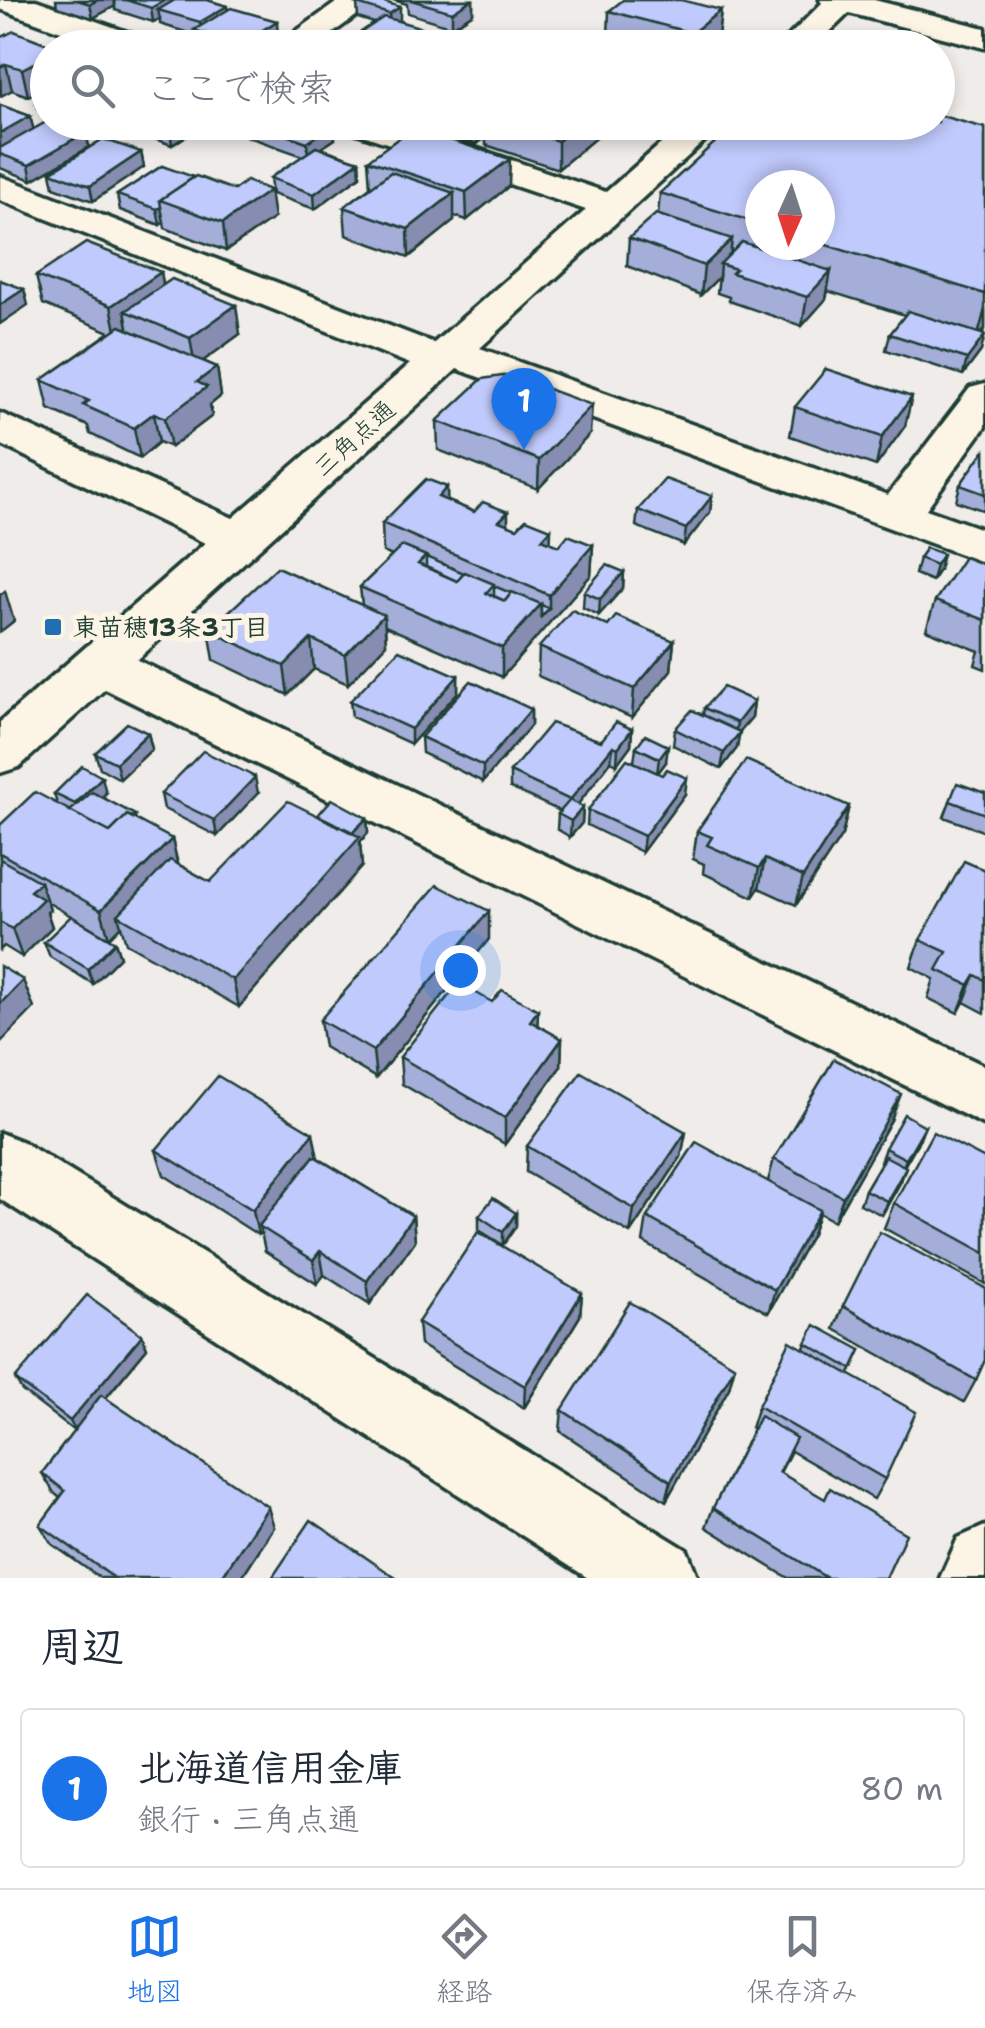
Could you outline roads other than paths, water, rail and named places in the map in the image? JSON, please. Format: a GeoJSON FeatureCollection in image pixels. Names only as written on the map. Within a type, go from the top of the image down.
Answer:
{"type":"FeatureCollection","features":[{"type":"Feature","properties":{"kind":"street"},"geometry":{"type":"LineString","coordinates":[[316,30],[362,0]]}},
{"type":"Feature","properties":{"kind":"street"},"geometry":{"type":"LineString","coordinates":[[14,1],[92,30]]}},
{"type":"Feature","properties":{"kind":"street"},"geometry":{"type":"LineString","coordinates":[[812,30],[842,1],[954,30]]}},
{"type":"Feature","properties":{"kind":"street"},"geometry":{"type":"LineString","coordinates":[[955,30],[985,38]]}},
{"type":"Feature","properties":{"kind":"street"},"geometry":{"type":"LineString","coordinates":[[414,140],[613,207]]}},
{"type":"Feature","properties":{"kind":"street","name":"三角点通"},"geometry":{"type":"LineString","coordinates":[[0,753],[688,140]]}},
{"type":"Feature","properties":{"kind":"street"},"geometry":{"type":"LineString","coordinates":[[0,187],[445,356],[985,548]]}},
{"type":"Feature","properties":{"kind":"street"},"geometry":{"type":"LineString","coordinates":[[897,515],[985,397]]}},
{"type":"Feature","properties":{"kind":"street"},"geometry":{"type":"LineString","coordinates":[[0,427],[239,540]]}},
{"type":"Feature","properties":{"kind":"street"},"geometry":{"type":"LineString","coordinates":[[100,664],[985,1097]]}},
{"type":"Feature","properties":{"kind":"street"},"geometry":{"type":"LineString","coordinates":[[0,1163],[659,1578]]}},
{"type":"Feature","properties":{"kind":"street"},"geometry":{"type":"LineString","coordinates":[[980,1578],[985,1565]]}},
{"type":"Feature","properties":{"kind":"place","name":"北海道信用金庫"},"geometry":{"type":"Point","coordinates":[524,450]}},
{"type":"Feature","properties":{"kind":"place","name":"東苗穂13条3丁目"},"geometry":{"type":"Point","coordinates":[53,627]}}]}
